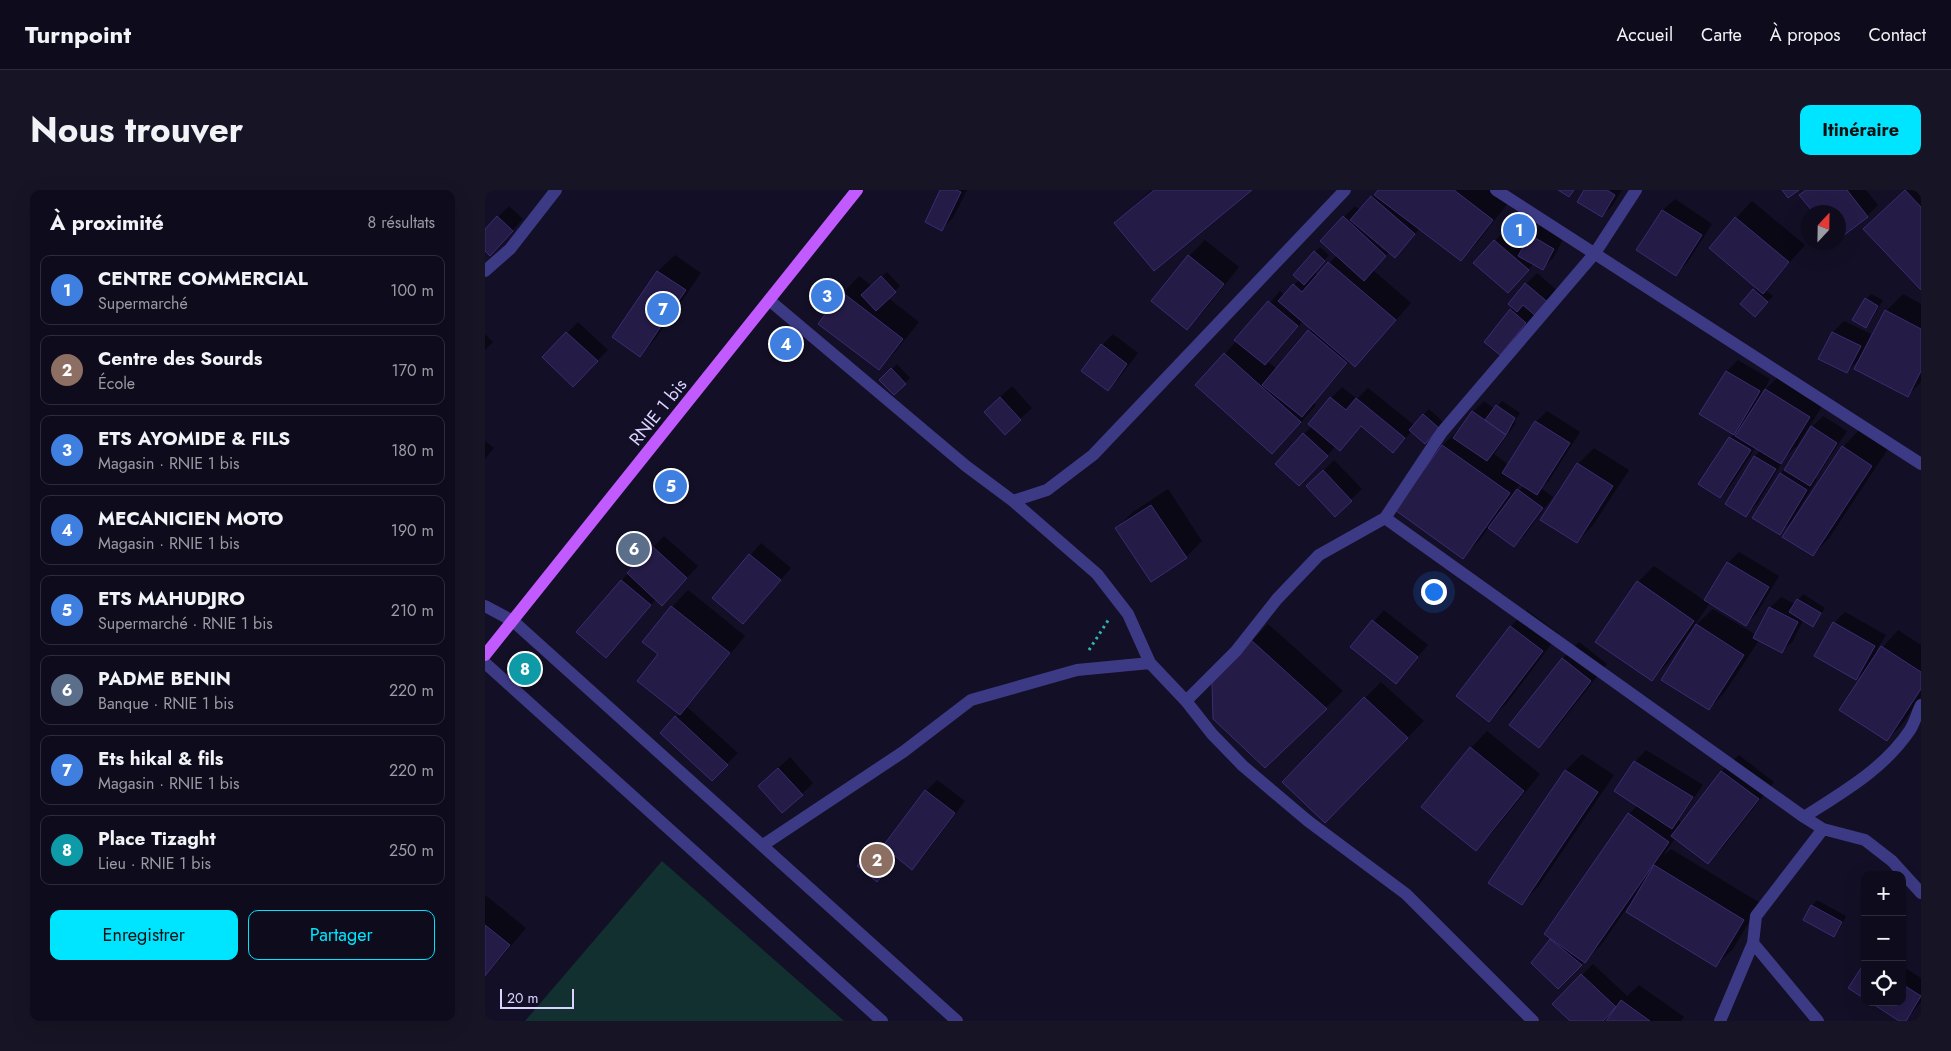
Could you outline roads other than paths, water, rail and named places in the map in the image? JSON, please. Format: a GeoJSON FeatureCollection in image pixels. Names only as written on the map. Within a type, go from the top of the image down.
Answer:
{"type":"FeatureCollection","features":[{"type":"Feature","properties":{"kind":"main road","name":"RNIE 1 bis"},"geometry":{"type":"LineString","coordinates":[[485,655],[857,190]]}},
{"type":"Feature","properties":{"kind":"street"},"geometry":{"type":"LineString","coordinates":[[485,271],[510,249],[556,190]]}},
{"type":"Feature","properties":{"kind":"street"},"geometry":{"type":"LineString","coordinates":[[1013,501],[1047,490],[1093,455],[1345,190]]}},
{"type":"Feature","properties":{"kind":"street"},"geometry":{"type":"LineString","coordinates":[[1496,190],[1921,464]]}},
{"type":"Feature","properties":{"kind":"street"},"geometry":{"type":"LineString","coordinates":[[1186,701],[1236,651],[1277,599],[1319,555],[1385,518],[1442,432],[1595,253],[1636,190]]}},
{"type":"Feature","properties":{"kind":"street"},"geometry":{"type":"LineString","coordinates":[[769,300],[966,466],[1013,501],[1097,574],[1128,614],[1150,663],[1186,701],[1212,734],[1243,766],[1308,822],[1406,894],[1533,1021]]}},
{"type":"Feature","properties":{"kind":"street"},"geometry":{"type":"LineString","coordinates":[[1385,518],[1804,817],[1823,829],[1865,840],[1892,861],[1921,893]]}},
{"type":"Feature","properties":{"kind":"street"},"geometry":{"type":"LineString","coordinates":[[485,606],[513,621],[957,1021]]}},
{"type":"Feature","properties":{"kind":"street"},"geometry":{"type":"LineString","coordinates":[[485,663],[882,1021]]}},
{"type":"Feature","properties":{"kind":"street"},"geometry":{"type":"LineString","coordinates":[[763,846],[903,752],[971,700],[1077,670],[1150,663]]}},
{"type":"Feature","properties":{"kind":"street"},"geometry":{"type":"LineString","coordinates":[[1804,817],[1854,786],[1890,756],[1912,728],[1921,705]]}},
{"type":"Feature","properties":{"kind":"street"},"geometry":{"type":"LineString","coordinates":[[1720,1021],[1753,943],[1757,916],[1823,829]]}},
{"type":"Feature","properties":{"kind":"street"},"geometry":{"type":"LineString","coordinates":[[1753,943],[1818,1021]]}},
{"type":"Feature","properties":{"kind":"place","name":"CENTRE COMMERCIAL"},"geometry":{"type":"Point","coordinates":[1519,230]}},
{"type":"Feature","properties":{"kind":"place","name":"ETS AYOMIDE & FILS"},"geometry":{"type":"Point","coordinates":[827,296]}},
{"type":"Feature","properties":{"kind":"place","name":"Ets hikal & fils"},"geometry":{"type":"Point","coordinates":[663,309]}},
{"type":"Feature","properties":{"kind":"place","name":"MECANICIEN MOTO"},"geometry":{"type":"Point","coordinates":[786,344]}},
{"type":"Feature","properties":{"kind":"place","name":"ETS MAHUDJRO"},"geometry":{"type":"Point","coordinates":[671,486]}},
{"type":"Feature","properties":{"kind":"place","name":"PADME BENIN"},"geometry":{"type":"Point","coordinates":[634,549]}},
{"type":"Feature","properties":{"kind":"place","name":"Place Tizaght"},"geometry":{"type":"Point","coordinates":[525,669]}},
{"type":"Feature","properties":{"kind":"place","name":"Centre des Sourds"},"geometry":{"type":"Point","coordinates":[877,860]}}]}
